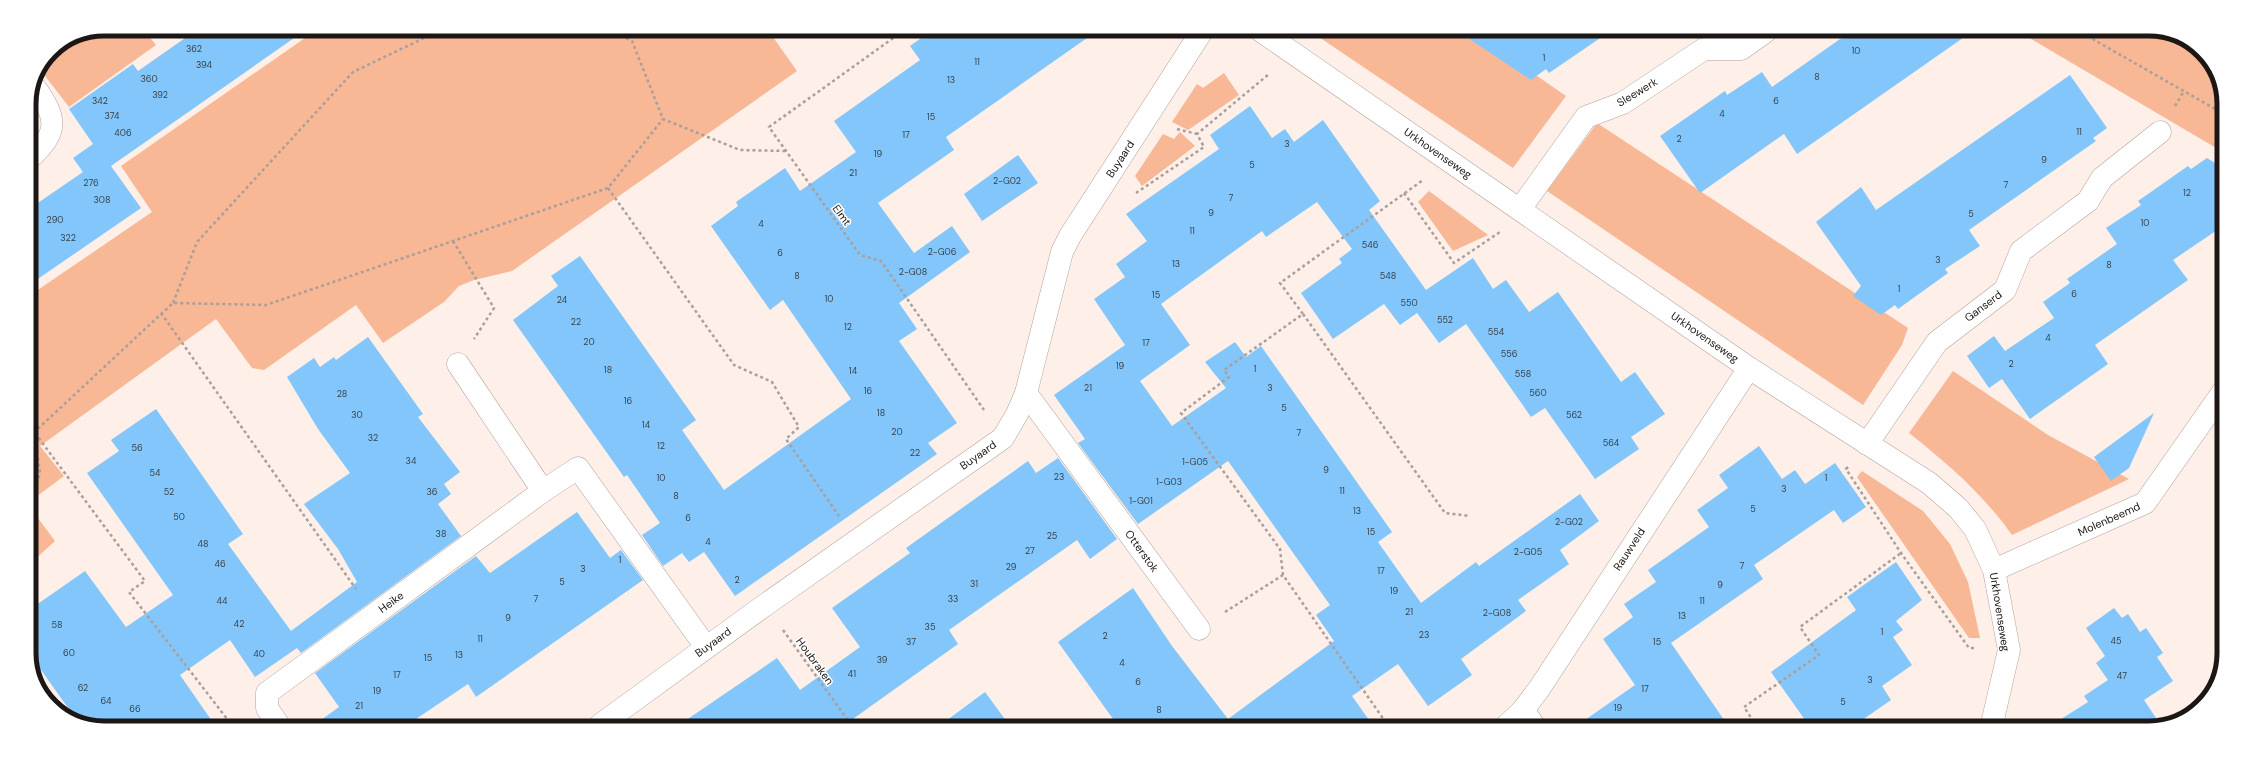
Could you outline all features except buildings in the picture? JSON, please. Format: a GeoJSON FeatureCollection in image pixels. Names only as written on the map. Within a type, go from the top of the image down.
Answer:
{"type":"FeatureCollection","features":[{"type":"Feature","properties":{"kind":"street","name":"Buyaard"},"geometry":{"type":"LineString","coordinates":[[605,721],[765,605],[1003,438],[1017,414],[1026,393],[1062,252],[1070,236],[1199,36]]}},
{"type":"Feature","properties":{"kind":"street","name":"Urkhovenseweg"},"geometry":{"type":"LineString","coordinates":[[1269,36],[1749,368],[1929,483],[1958,508],[1975,529],[1994,570],[2009,650],[1993,721]]}},
{"type":"Feature","properties":{"kind":"street","name":"Sleewerk"},"geometry":{"type":"LineString","coordinates":[[1520,209],[1586,116],[1623,103],[1704,50],[1741,49],[1760,36]]}},
{"type":"Feature","properties":{"kind":"street","name":"Ganserd"},"geometry":{"type":"LineString","coordinates":[[1867,444],[1936,342],[2005,290],[2021,251],[2088,201],[2102,178],[2160,132]]}},
{"type":"Feature","properties":{"kind":"street"},"geometry":{"type":"LineString","coordinates":[[458,364],[543,491]]}},
{"type":"Feature","properties":{"kind":"street","name":"Rauwveld"},"geometry":{"type":"LineString","coordinates":[[1529,718],[1539,689],[1749,368]]}},
{"type":"Feature","properties":{"kind":"street","name":"Otterstok"},"geometry":{"type":"LineString","coordinates":[[1026,393],[1199,629]]}},
{"type":"Feature","properties":{"kind":"street","name":"Molenbeemd"},"geometry":{"type":"LineString","coordinates":[[1994,570],[2145,503],[2217,400]]}},
{"type":"Feature","properties":{"kind":"street","name":"Heike"},"geometry":{"type":"LineString","coordinates":[[276,721],[267,708],[268,693],[543,491],[578,468],[706,647]]}},
{"type":"Feature","properties":{"kind":"lane"},"geometry":{"type":"LineString","coordinates":[[36,152],[46,142],[53,125],[49,106],[37,90]]}},
{"type":"Feature","properties":{"kind":"path"},"geometry":{"type":"LineString","coordinates":[[36,432],[173,303],[197,242],[353,72],[428,36]]}},
{"type":"Feature","properties":{"kind":"path"},"geometry":{"type":"LineString","coordinates":[[622,36],[632,41],[663,119],[740,150],[786,151]]}},
{"type":"Feature","properties":{"kind":"path","name":"Elmt"},"geometry":{"type":"LineString","coordinates":[[895,36],[769,127],[860,255],[881,261],[1003,438]]}},
{"type":"Feature","properties":{"kind":"path"},"geometry":{"type":"LineString","coordinates":[[2087,36],[2217,110]]}},
{"type":"Feature","properties":{"kind":"path"},"geometry":{"type":"LineString","coordinates":[[1134,194],[1204,147],[1197,134],[1294,52]]}},
{"type":"Feature","properties":{"kind":"path"},"geometry":{"type":"LineString","coordinates":[[173,303],[266,305],[608,188],[663,119]]}},
{"type":"Feature","properties":{"kind":"path"},"geometry":{"type":"LineString","coordinates":[[1450,161],[1280,283],[1444,513],[1470,516]]}},
{"type":"Feature","properties":{"kind":"path"},"geometry":{"type":"LineString","coordinates":[[608,188],[734,365],[772,382],[799,427],[786,439],[856,541]]}},
{"type":"Feature","properties":{"kind":"path"},"geometry":{"type":"LineString","coordinates":[[1404,193],[1454,263],[1496,237],[1520,209]]}},
{"type":"Feature","properties":{"kind":"path"},"geometry":{"type":"LineString","coordinates":[[453,241],[494,308],[458,364]]}},
{"type":"Feature","properties":{"kind":"path"},"geometry":{"type":"LineString","coordinates":[[161,313],[374,615]]}},
{"type":"Feature","properties":{"kind":"path"},"geometry":{"type":"LineString","coordinates":[[1303,314],[1224,370],[1229,377],[1181,412],[1280,549],[1283,575],[1385,721]]}},
{"type":"Feature","properties":{"kind":"path"},"geometry":{"type":"LineString","coordinates":[[36,434],[145,581],[129,592],[229,721]]}},
{"type":"Feature","properties":{"kind":"path"},"geometry":{"type":"LineString","coordinates":[[36,441],[40,473],[36,488]]}},
{"type":"Feature","properties":{"kind":"path"},"geometry":{"type":"LineString","coordinates":[[1867,444],[1846,469],[1901,553],[1969,648],[2009,650]]}},
{"type":"Feature","properties":{"kind":"path"},"geometry":{"type":"LineString","coordinates":[[1753,721],[1744,708],[1819,655],[1800,627],[1901,553]]}},
{"type":"Feature","properties":{"kind":"path"},"geometry":{"type":"LineString","coordinates":[[1199,629],[1283,575]]}},
{"type":"Feature","properties":{"kind":"path","name":"Houbraken"},"geometry":{"type":"LineString","coordinates":[[765,605],[848,721]]}},
{"type":"Feature","properties":{"kind":"shaded area"},"geometry":{"type":"Polygon","coordinates":[[[104,36],[149,36],[156,45],[69,107],[43,74],[56,56],[66,48],[78,41],[91,37],[104,36]]]}},
{"type":"Feature","properties":{"kind":"shaded area"},"geometry":{"type":"Polygon","coordinates":[[[308,36],[772,36],[797,71],[512,271],[474,280],[459,286],[444,302],[383,343],[356,305],[264,370],[252,368],[216,319],[40,446],[64,476],[36,497],[36,291],[152,212],[121,166],[308,36]]]}},
{"type":"Feature","properties":{"kind":"shaded area"},"geometry":{"type":"Polygon","coordinates":[[[1317,36],[1479,36],[1566,96],[1513,168],[1317,36]]]}},
{"type":"Feature","properties":{"kind":"shaded area"},"geometry":{"type":"Polygon","coordinates":[[[2026,36],[2148,36],[2166,38],[2187,48],[2194,53],[2208,70],[2216,91],[2217,148],[2026,36]]]}},
{"type":"Feature","properties":{"kind":"shaded area"},"geometry":{"type":"Polygon","coordinates":[[[1224,73],[1239,95],[1188,130],[1172,122],[1197,84],[1203,88],[1224,73]]]}},
{"type":"Feature","properties":{"kind":"shaded area"},"geometry":{"type":"Polygon","coordinates":[[[1597,123],[1908,328],[1902,345],[1863,405],[1547,191],[1597,123]]]}},
{"type":"Feature","properties":{"kind":"shaded area"},"geometry":{"type":"Polygon","coordinates":[[[1180,132],[1195,146],[1142,186],[1135,176],[1163,134],[1174,139],[1180,132]]]}},
{"type":"Feature","properties":{"kind":"shaded area"},"geometry":{"type":"Polygon","coordinates":[[[1429,191],[1488,235],[1453,251],[1418,202],[1429,191]]]}},
{"type":"Feature","properties":{"kind":"shaded area"},"geometry":{"type":"Polygon","coordinates":[[[1953,371],[2048,435],[2129,479],[2012,535],[1989,506],[1964,480],[1909,433],[1953,371]]]}},
{"type":"Feature","properties":{"kind":"shaded area"},"geometry":{"type":"Polygon","coordinates":[[[1862,471],[1923,511],[1950,544],[1968,582],[1980,638],[1969,638],[1857,477],[1862,471]]]}},
{"type":"Feature","properties":{"kind":"shaded area"},"geometry":{"type":"Polygon","coordinates":[[[36,515],[55,541],[36,559],[36,515]]]}}]}
